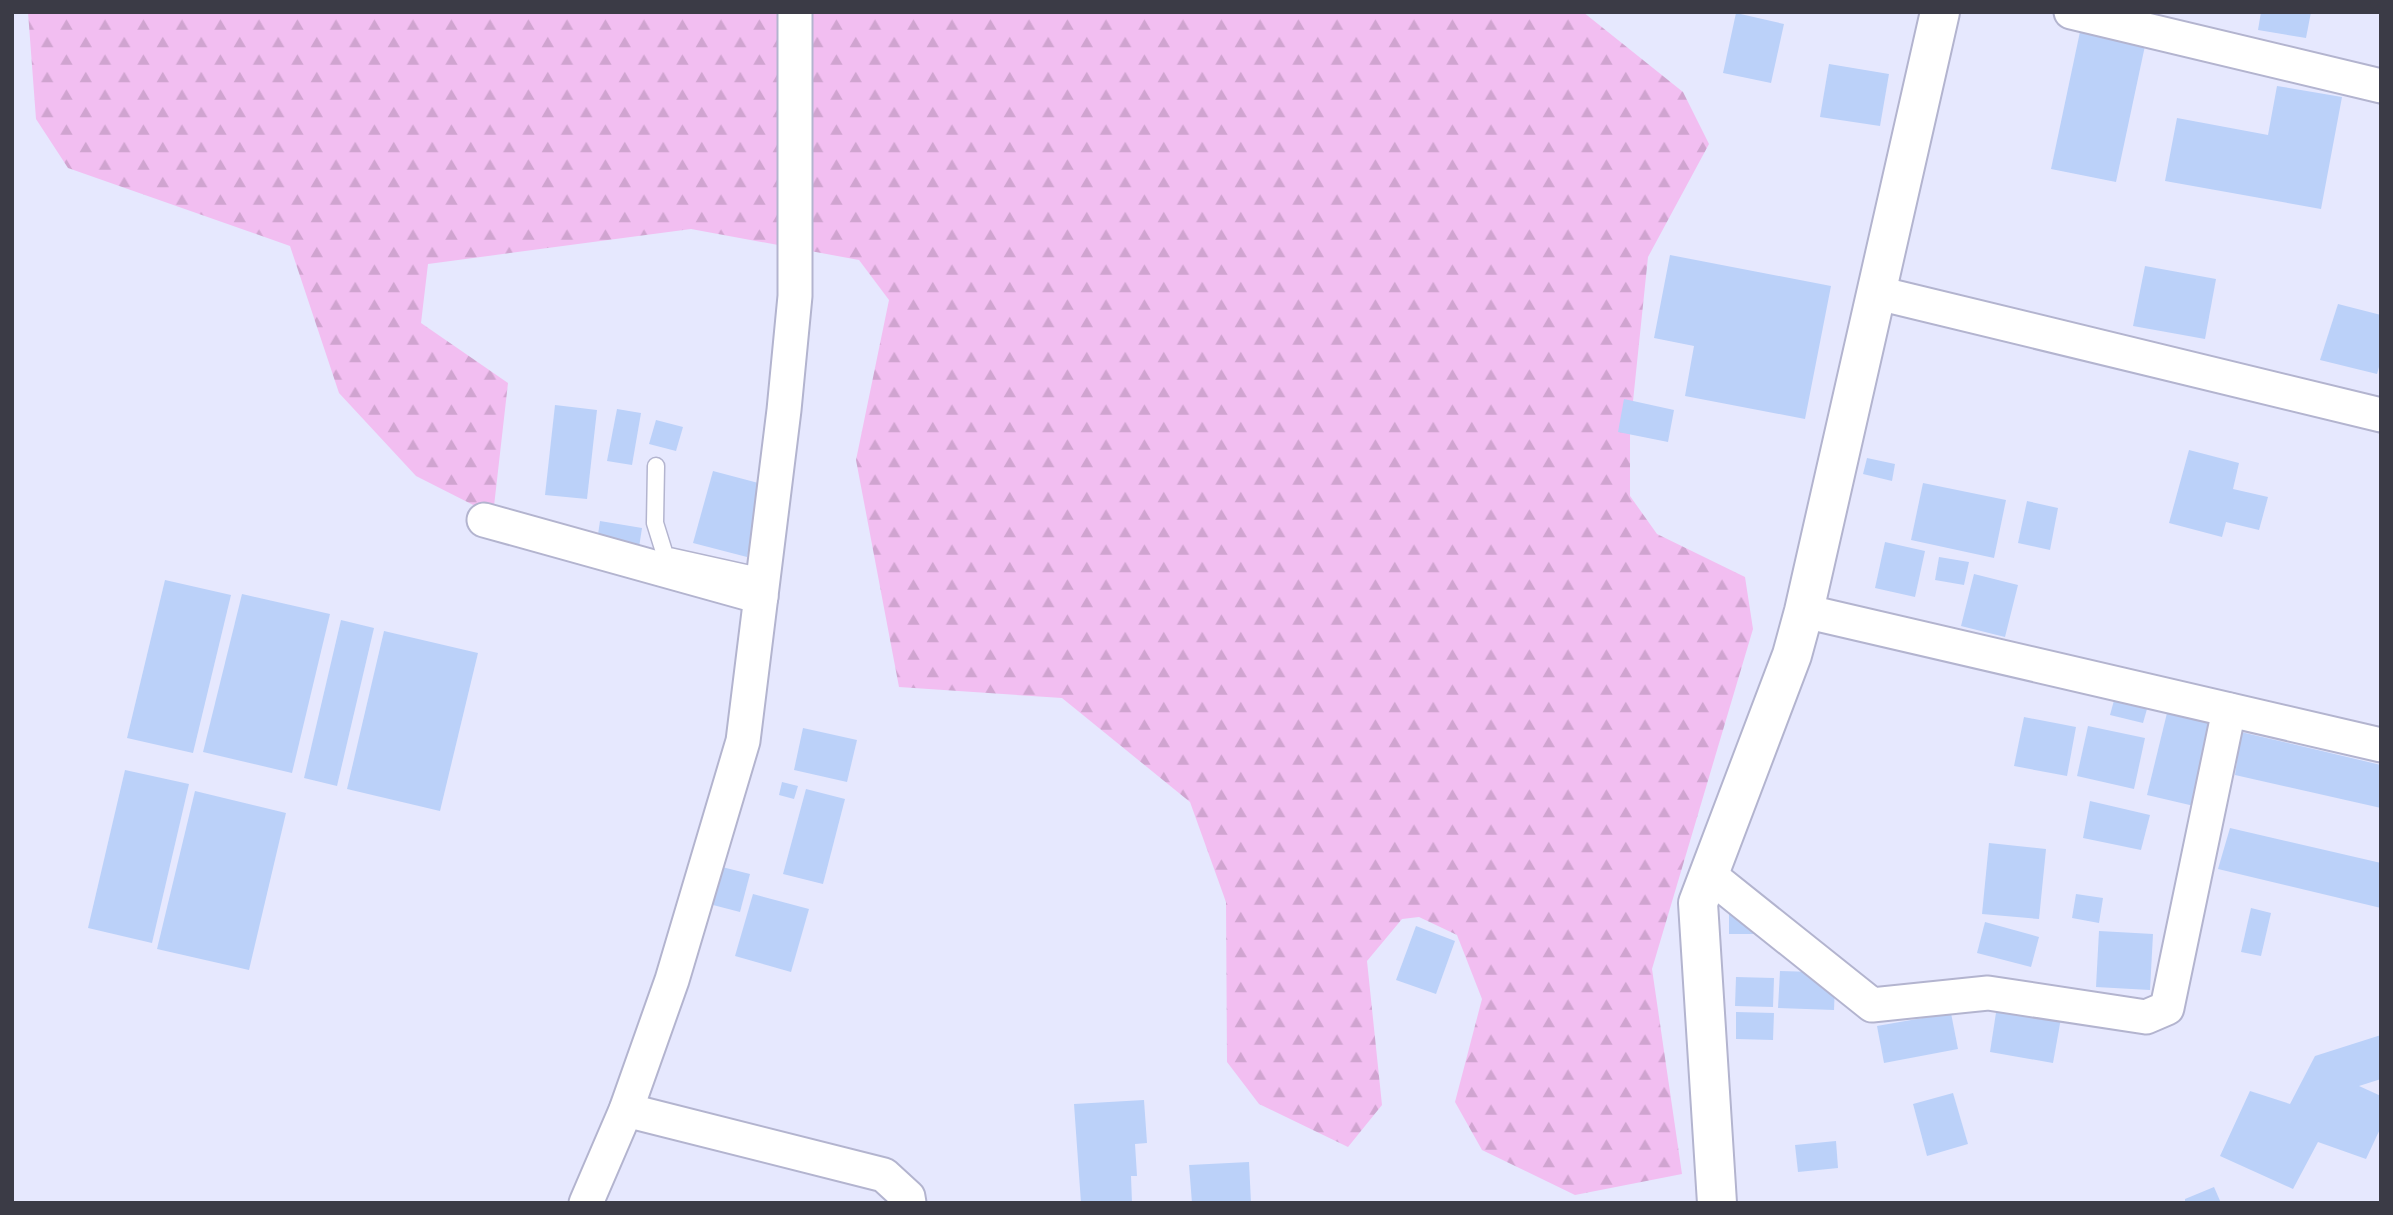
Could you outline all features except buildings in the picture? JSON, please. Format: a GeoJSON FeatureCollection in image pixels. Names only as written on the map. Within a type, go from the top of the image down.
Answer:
{"type":"FeatureCollection","features":[{"type":"Feature","properties":{"kind":"street"},"geometry":{"type":"LineString","coordinates":[[586,1203],[626,1110],[673,981],[743,740],[795,296],[795,12]]}},
{"type":"Feature","properties":{"kind":"street"},"geometry":{"type":"LineString","coordinates":[[1717,1203],[1697,926],[1698,903],[1792,654],[1804,611],[1940,12]]}},
{"type":"Feature","properties":{"kind":"street"},"geometry":{"type":"LineString","coordinates":[[2071,12],[2381,86]]}},
{"type":"Feature","properties":{"kind":"street"},"geometry":{"type":"LineString","coordinates":[[1878,293],[2381,415]]}},
{"type":"Feature","properties":{"kind":"street"},"geometry":{"type":"LineString","coordinates":[[484,520],[762,587]]}},
{"type":"Feature","properties":{"kind":"street"},"geometry":{"type":"LineString","coordinates":[[1804,611],[2381,745]]}},
{"type":"Feature","properties":{"kind":"street"},"geometry":{"type":"LineString","coordinates":[[1708,874],[1872,1005],[1988,993],[2146,1017],[2166,1008],[2229,710]]}},
{"type":"Feature","properties":{"kind":"street"},"geometry":{"type":"LineString","coordinates":[[626,1110],[884,1175],[908,1197],[909,1203]]}},
{"type":"Feature","properties":{"kind":"lane"},"geometry":{"type":"LineString","coordinates":[[656,466],[654,523],[665,555],[762,587]]}},
{"type":"Feature","properties":{"kind":"green space"},"geometry":{"type":"Polygon","coordinates":[[[28,12],[1583,12],[1683,92],[1709,144],[1648,257],[1630,430],[1630,496],[1657,534],[1745,577],[1753,629],[1652,969],[1682,1174],[1575,1195],[1482,1150],[1455,1102],[1482,999],[1457,935],[1419,917],[1402,919],[1367,961],[1382,1105],[1348,1147],[1259,1104],[1227,1062],[1226,902],[1190,802],[1062,698],[899,687],[856,460],[889,300],[859,260],[691,229],[428,264],[421,323],[508,383],[493,515],[416,476],[339,393],[290,246],[68,168],[36,119],[28,12]]]}}]}
